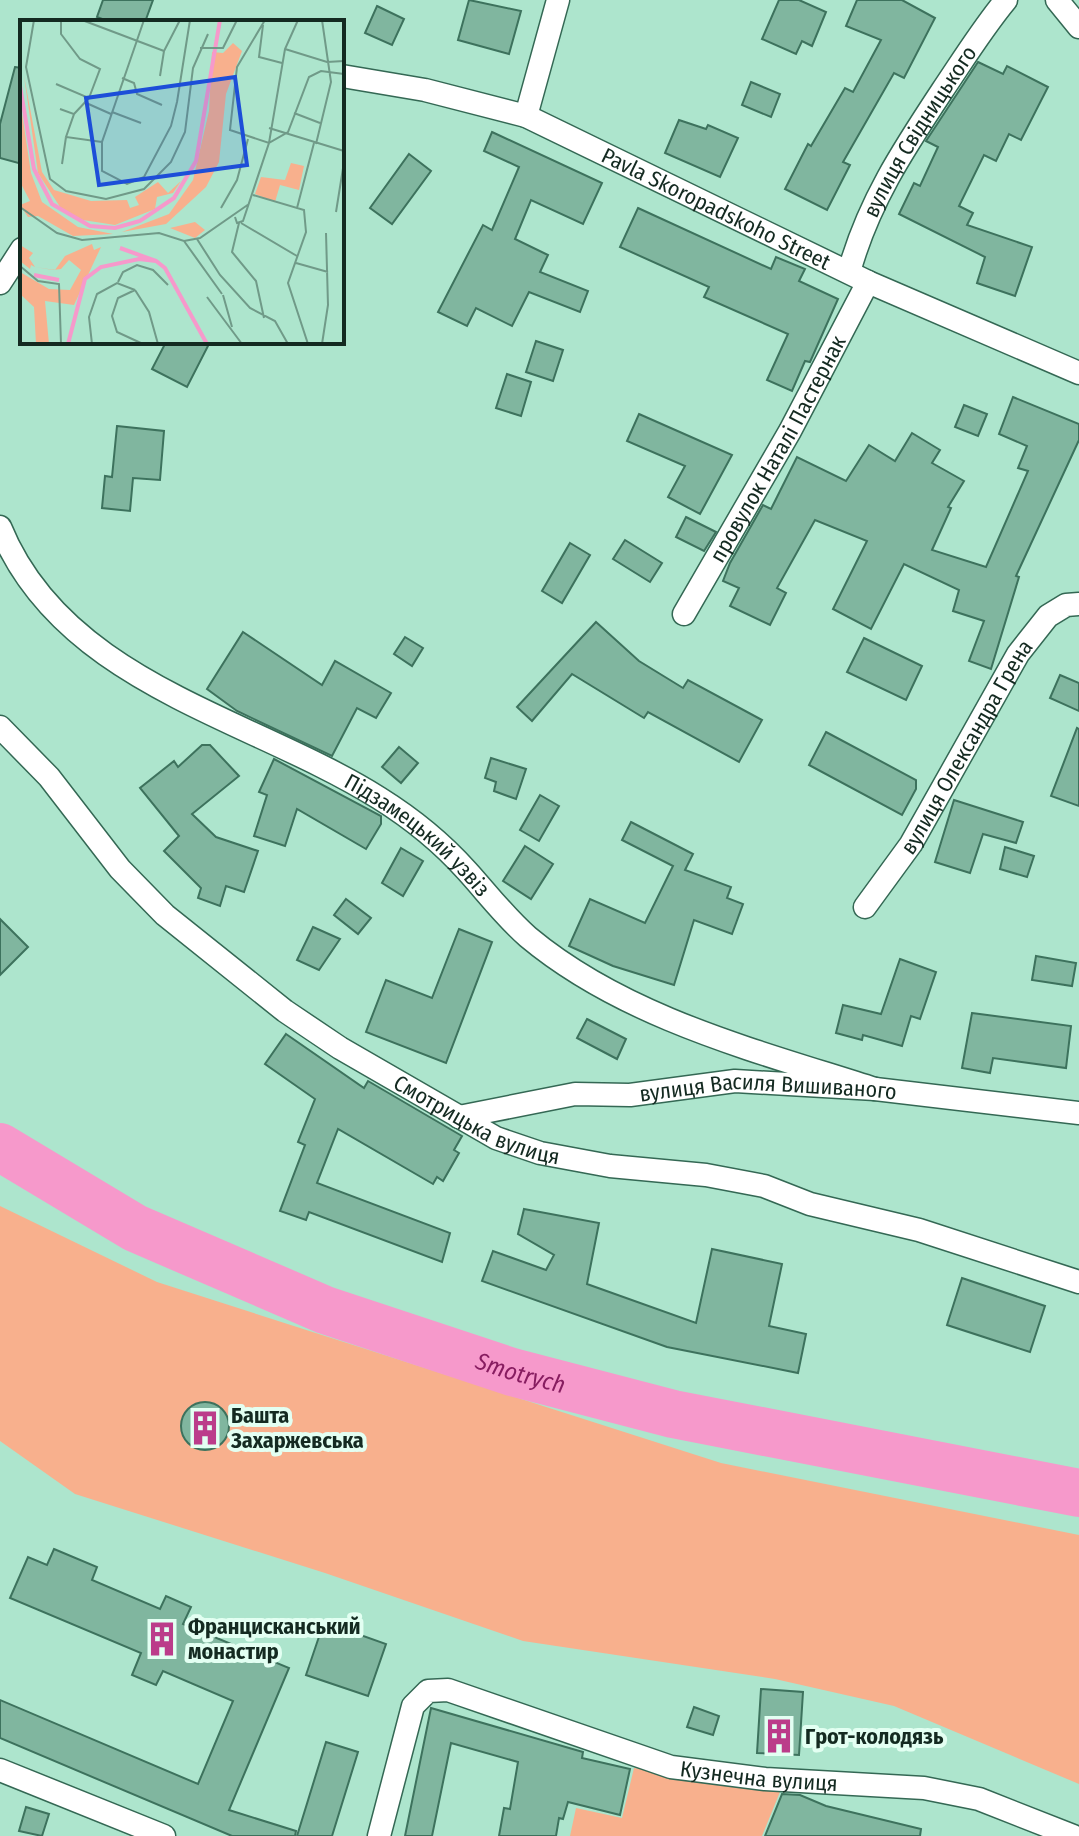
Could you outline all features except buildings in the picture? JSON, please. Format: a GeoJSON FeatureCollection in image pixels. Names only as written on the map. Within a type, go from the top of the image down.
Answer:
{"type":"FeatureCollection","features":[{"type":"Feature","properties":{"kind":"street"},"geometry":{"type":"LineString","coordinates":[[526,116],[558,0]]}},
{"type":"Feature","properties":{"kind":"street","name":"вулиця Свідницького"},"geometry":{"type":"LineString","coordinates":[[858,277],[860,234],[883,181],[981,30],[1006,0]]}},
{"type":"Feature","properties":{"kind":"street"},"geometry":{"type":"LineString","coordinates":[[1057,0],[1079,27]]}},
{"type":"Feature","properties":{"kind":"street","name":"Pavla Skoropadskoho Street"},"geometry":{"type":"LineString","coordinates":[[344,76],[425,90],[526,116],[858,277],[1079,373]]}},
{"type":"Feature","properties":{"kind":"street"},"geometry":{"type":"LineString","coordinates":[[0,283],[20,252]]}},
{"type":"Feature","properties":{"kind":"street","name":"провулок Наталі Пастернак"},"geometry":{"type":"LineString","coordinates":[[684,614],[790,431],[858,277]]}},
{"type":"Feature","properties":{"kind":"street","name":"Підзамецький узвіз"},"geometry":{"type":"LineString","coordinates":[[0,527],[7,545],[34,585],[90,642],[165,692],[345,780],[405,815],[445,850],[528,936],[559,960],[607,988],[674,1020],[875,1089]]}},
{"type":"Feature","properties":{"kind":"street","name":"вулиця Олександра Грена"},"geometry":{"type":"LineString","coordinates":[[865,907],[911,844],[1018,654],[1048,616],[1066,605],[1079,604]]}},
{"type":"Feature","properties":{"kind":"street","name":"Смотрицька вулиця"},"geometry":{"type":"LineString","coordinates":[[0,727],[49,777],[120,869],[165,915],[318,1033],[496,1138],[540,1153],[610,1166],[706,1175],[764,1186],[810,1204],[919,1230],[1079,1282]]}},
{"type":"Feature","properties":{"kind":"street","name":"вулиця Василя Вишиваного"},"geometry":{"type":"LineString","coordinates":[[459,1117],[575,1094],[630,1095],[735,1081],[875,1089],[1079,1113]]}},
{"type":"Feature","properties":{"kind":"street"},"geometry":{"type":"LineString","coordinates":[[379,1836],[413,1706],[428,1691],[448,1690],[671,1767],[765,1779],[924,1788],[979,1799],[1073,1836]]}},
{"type":"Feature","properties":{"kind":"street"},"geometry":{"type":"LineString","coordinates":[[0,1770],[164,1836]]}},
{"type":"Feature","properties":{"kind":"shaded area"},"geometry":{"type":"Polygon","coordinates":[[[0,1206],[157,1282],[721,1463],[1079,1535],[1079,1784],[894,1706],[775,1679],[523,1641],[325,1573],[75,1494],[0,1441],[0,1206]]]}},
{"type":"Feature","properties":{"kind":"shaded area"},"geometry":{"type":"Polygon","coordinates":[[[634,1768],[782,1787],[762,1836],[570,1836],[576,1808],[622,1818],[634,1768]]]}},
{"type":"Feature","properties":{"kind":"waterway","name":"Smotrych"},"geometry":{"type":"LineString","coordinates":[[0,1147],[135,1228],[325,1310],[512,1372],[673,1414],[1079,1493]]}},
{"type":"Feature","properties":{"kind":"place","name":"Башта Захаржевська"},"geometry":{"type":"Point","coordinates":[205,1428]}},
{"type":"Feature","properties":{"kind":"place","name":"Францисканський монастир"},"geometry":{"type":"Point","coordinates":[162,1639]}},
{"type":"Feature","properties":{"kind":"place","name":"Грот-колодязь"},"geometry":{"type":"Point","coordinates":[779,1736]}}]}
